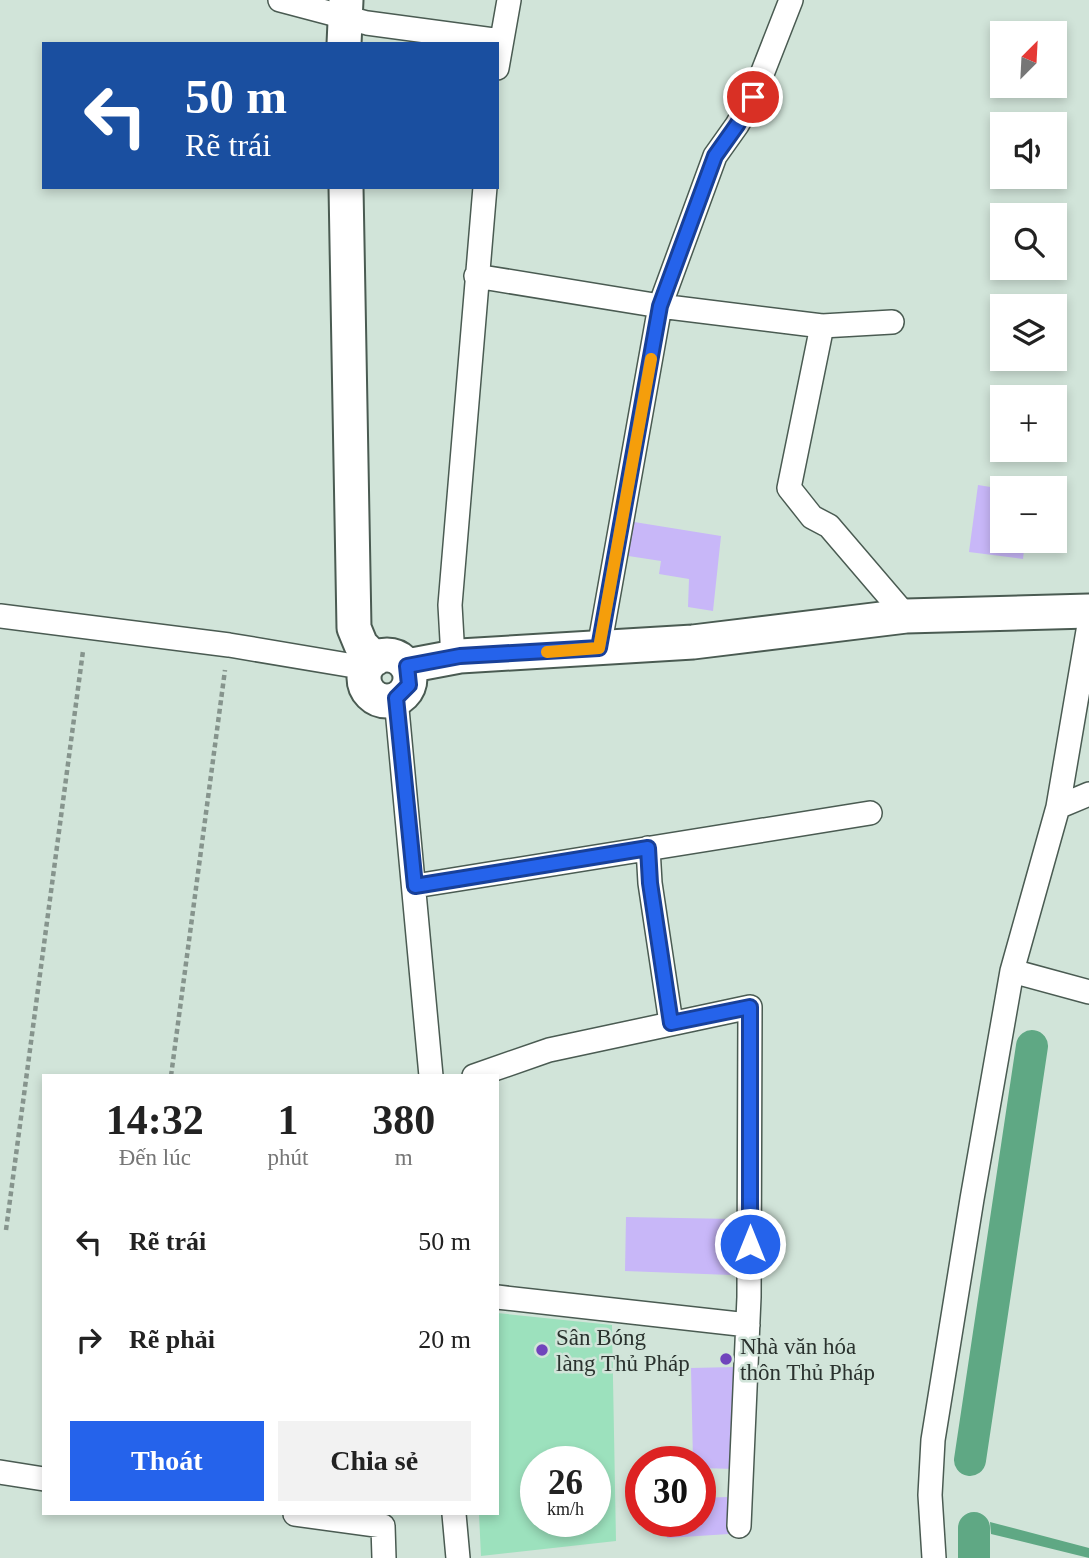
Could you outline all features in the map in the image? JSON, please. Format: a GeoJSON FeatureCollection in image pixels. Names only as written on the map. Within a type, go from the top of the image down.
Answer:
{"type":"FeatureCollection","features":[{"type":"Feature","properties":{"kind":"street"},"geometry":{"type":"LineString","coordinates":[[280,0],[345,20],[501,41]]}},
{"type":"Feature","properties":{"kind":"street"},"geometry":{"type":"LineString","coordinates":[[499,54],[509,0]]}},
{"type":"Feature","properties":{"kind":"street"},"geometry":{"type":"LineString","coordinates":[[599,648],[660,306],[715,156],[753,97],[791,0]]}},
{"type":"Feature","properties":{"kind":"street"},"geometry":{"type":"LineString","coordinates":[[0,616],[370,663],[396,657],[407,666],[409,685],[396,698],[383,701],[369,692],[364,681],[370,663],[354,628],[346,189]]}},
{"type":"Feature","properties":{"kind":"street"},"geometry":{"type":"LineString","coordinates":[[453,658],[450,605],[485,189]]}},
{"type":"Feature","properties":{"kind":"street"},"geometry":{"type":"LineString","coordinates":[[476,276],[660,306],[822,326],[892,322]]}},
{"type":"Feature","properties":{"kind":"street"},"geometry":{"type":"LineString","coordinates":[[822,326],[789,488],[812,517],[829,526],[906,616]]}},
{"type":"Feature","properties":{"kind":"street"},"geometry":{"type":"LineString","coordinates":[[407,666],[453,658],[693,642],[906,616],[1089,611]]}},
{"type":"Feature","properties":{"kind":"street"},"geometry":{"type":"LineString","coordinates":[[934,1558],[930,1495],[933,1440],[1012,971],[1058,807],[1089,625]]}},
{"type":"Feature","properties":{"kind":"street"},"geometry":{"type":"LineString","coordinates":[[396,698],[431,1074]]}},
{"type":"Feature","properties":{"kind":"street"},"geometry":{"type":"LineString","coordinates":[[1058,807],[1089,794]]}},
{"type":"Feature","properties":{"kind":"street"},"geometry":{"type":"LineString","coordinates":[[415,886],[870,813]]}},
{"type":"Feature","properties":{"kind":"street"},"geometry":{"type":"LineString","coordinates":[[648,848],[650,883],[671,1023]]}},
{"type":"Feature","properties":{"kind":"street"},"geometry":{"type":"LineString","coordinates":[[1012,971],[1089,992]]}},
{"type":"Feature","properties":{"kind":"street"},"geometry":{"type":"LineString","coordinates":[[480,1074],[550,1050],[750,1007],[748,1325],[739,1526]]}},
{"type":"Feature","properties":{"kind":"street"},"geometry":{"type":"LineString","coordinates":[[499,1297],[748,1325]]}},
{"type":"Feature","properties":{"kind":"street"},"geometry":{"type":"LineString","coordinates":[[0,1472],[42,1479]]}},
{"type":"Feature","properties":{"kind":"street"},"geometry":{"type":"LineString","coordinates":[[310,1515],[382,1520],[384,1558]]}},
{"type":"Feature","properties":{"kind":"street"},"geometry":{"type":"LineString","coordinates":[[454,1515],[458,1558]]}},
{"type":"Feature","properties":{"kind":"path"},"geometry":{"type":"LineString","coordinates":[[6,1230],[87,626]]}},
{"type":"Feature","properties":{"kind":"path"},"geometry":{"type":"LineString","coordinates":[[171,1074],[199,885],[229,645]]}},
{"type":"Feature","properties":{"kind":"shaded area"},"geometry":{"type":"Polygon","coordinates":[[[499,1313],[612,1325],[616,1541],[481,1556],[479,1515],[499,1515],[499,1313]]]}},
{"type":"Feature","properties":{"kind":"shaded area"},"geometry":{"type":"Polygon","coordinates":[[[990,1522],[1089,1548],[1089,1558],[991,1534],[990,1522]]]}},
{"type":"Feature","properties":{"kind":"building"},"geometry":{"type":"Polygon","coordinates":[[[978,485],[990,487],[990,553],[1024,553],[1023,559],[969,552],[978,485]]]}},
{"type":"Feature","properties":{"kind":"building"},"geometry":{"type":"Polygon","coordinates":[[[628,521],[721,536],[713,611],[688,607],[689,579],[659,574],[661,561],[622,555],[628,521]]]}},
{"type":"Feature","properties":{"kind":"building"},"geometry":{"type":"Polygon","coordinates":[[[626,1217],[733,1219],[731,1275],[625,1271],[626,1217]]]}},
{"type":"Feature","properties":{"kind":"building"},"geometry":{"type":"Polygon","coordinates":[[[734,1367],[735,1469],[716,1468],[716,1446],[693,1446],[691,1368],[734,1367]]]}},
{"type":"Feature","properties":{"kind":"building"},"geometry":{"type":"Polygon","coordinates":[[[716,1497],[727,1497],[729,1534],[716,1535],[716,1497]]]}},
{"type":"Feature","properties":{"kind":"waterway"},"geometry":{"type":"LineString","coordinates":[[970,1460],[1032,1046]]}},
{"type":"Feature","properties":{"kind":"waterway"},"geometry":{"type":"LineString","coordinates":[[974,1528],[974,1558]]}},
{"type":"Feature","properties":{"kind":"slow traffic"},"geometry":{"type":"LineString","coordinates":[[547,652],[599,648],[651,359]]}},
{"type":"Feature","properties":{"kind":"place","name":"Sân Bóng làng Thủ Pháp"},"geometry":{"type":"Point","coordinates":[542,1350]}},
{"type":"Feature","properties":{"kind":"place","name":"Nhà văn hóa thôn Thủ Pháp"},"geometry":{"type":"Point","coordinates":[726,1359]}},
{"type":"Feature","properties":{"kind":"route"},"geometry":{"type":"LineString","coordinates":[[750,1244],[750,1007],[671,1023],[650,883],[648,848],[415,886],[396,698],[402,695],[409,685],[407,666],[460,656],[599,648],[660,306],[715,156],[753,97]]}}]}
